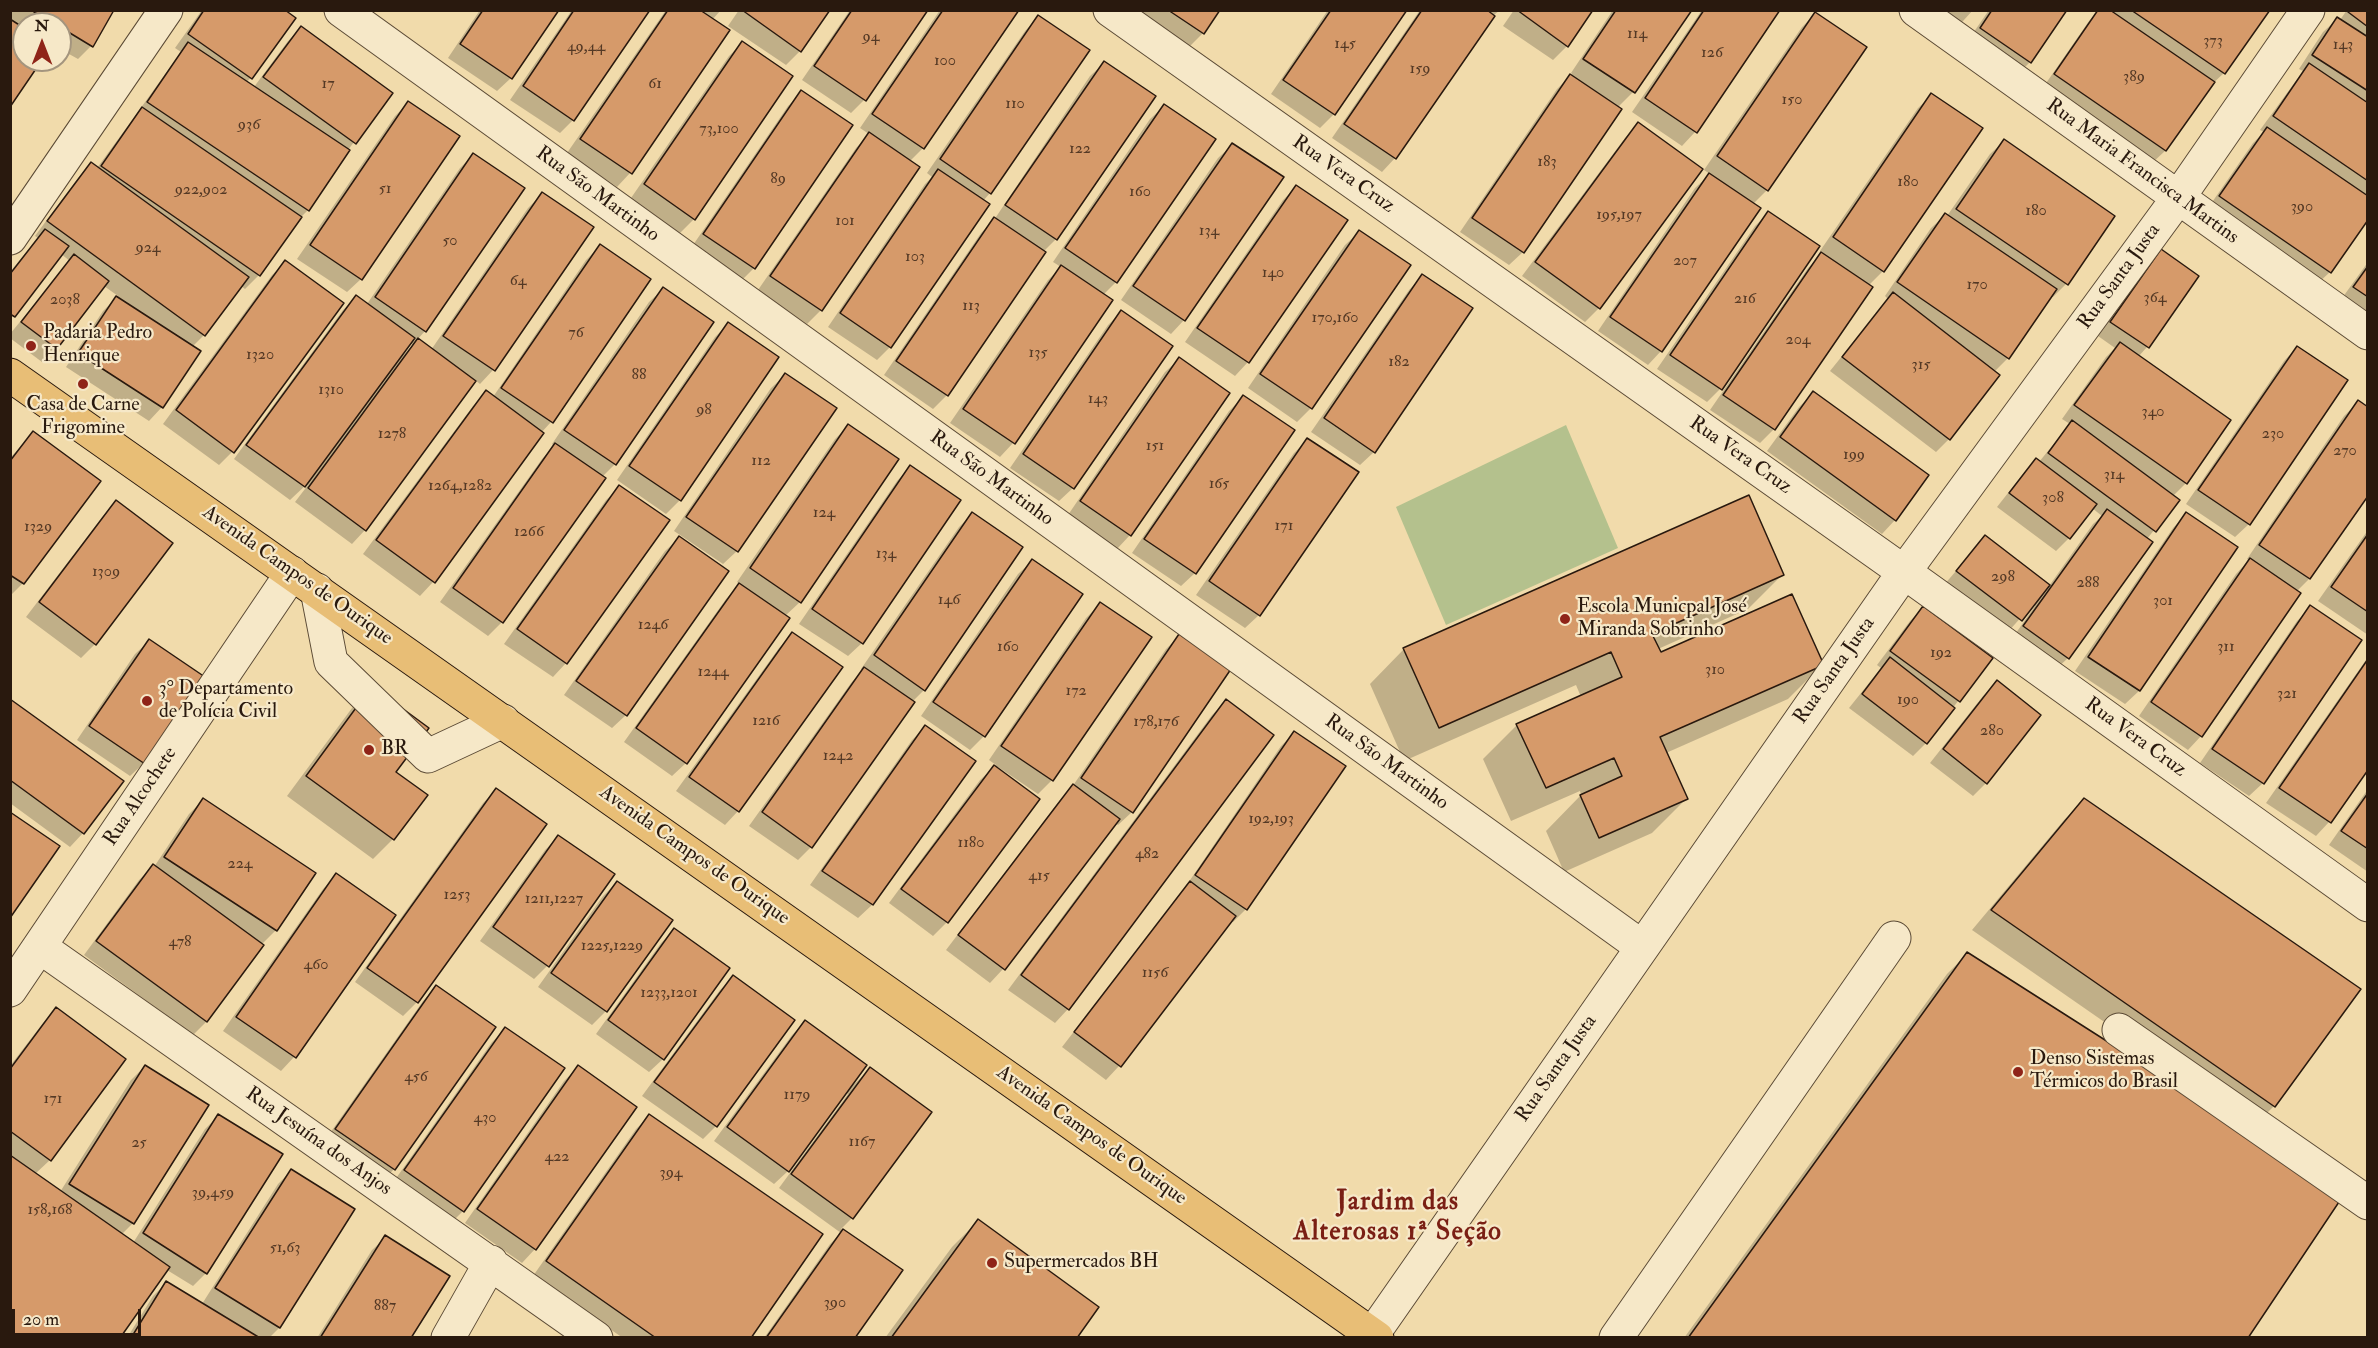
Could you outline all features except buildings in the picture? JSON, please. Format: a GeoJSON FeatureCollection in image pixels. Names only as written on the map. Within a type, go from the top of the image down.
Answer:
{"type":"FeatureCollection","features":[{"type":"Feature","properties":{"kind":"main road","name":"Avenida Campos de Ourique"},"geometry":{"type":"LineString","coordinates":[[10,375],[1374,1336]]}},
{"type":"Feature","properties":{"kind":"street"},"geometry":{"type":"LineString","coordinates":[[10,238],[166,10]]}},
{"type":"Feature","properties":{"kind":"street","name":"Rua São Martinho"},"geometry":{"type":"LineString","coordinates":[[341,10],[1642,947]]}},
{"type":"Feature","properties":{"kind":"street","name":"Rua Vera Cruz"},"geometry":{"type":"LineString","coordinates":[[1110,10],[1904,572],[2367,905]]}},
{"type":"Feature","properties":{"kind":"street","name":"Rua Maria Francisca Martins"},"geometry":{"type":"LineString","coordinates":[[1916,10],[2367,333]]}},
{"type":"Feature","properties":{"kind":"street","name":"Rua Santa Justa"},"geometry":{"type":"LineString","coordinates":[[1374,1336],[1904,572],[2178,198],[2308,10]]}},
{"type":"Feature","properties":{"kind":"street"},"geometry":{"type":"LineString","coordinates":[[304,582],[331,662],[428,756],[503,722]]}},
{"type":"Feature","properties":{"kind":"street","name":"Rua Alcochete"},"geometry":{"type":"LineString","coordinates":[[10,990],[304,582]]}},
{"type":"Feature","properties":{"kind":"street"},"geometry":{"type":"LineString","coordinates":[[1616,1338],[1894,938]]}},
{"type":"Feature","properties":{"kind":"street","name":"Rua Jesuína dos Anjos"},"geometry":{"type":"LineString","coordinates":[[40,947],[596,1338]]}},
{"type":"Feature","properties":{"kind":"street"},"geometry":{"type":"LineString","coordinates":[[2119,1030],[2367,1203]]}},
{"type":"Feature","properties":{"kind":"street"},"geometry":{"type":"LineString","coordinates":[[448,1338],[490,1262]]}},
{"type":"Feature","properties":{"kind":"green space"},"geometry":{"type":"Polygon","coordinates":[[[1566,425],[1618,548],[1446,625],[1396,507],[1566,425]]]}},
{"type":"Feature","properties":{"kind":"place","name":"Padaria Pedro Henrique"},"geometry":{"type":"Point","coordinates":[31,346]}},
{"type":"Feature","properties":{"kind":"place","name":"Casa de Carne Frigomine"},"geometry":{"type":"Point","coordinates":[83,384]}},
{"type":"Feature","properties":{"kind":"place","name":"Escola Municpal José Miranda Sobrinho"},"geometry":{"type":"Point","coordinates":[1565,619]}},
{"type":"Feature","properties":{"kind":"place","name":"3° Departamento de Polícia Civil"},"geometry":{"type":"Point","coordinates":[147,701]}},
{"type":"Feature","properties":{"kind":"place","name":"BR"},"geometry":{"type":"Point","coordinates":[369,750]}},
{"type":"Feature","properties":{"kind":"place","name":"Denso Sistemas Térmicos do Brasil"},"geometry":{"type":"Point","coordinates":[2018,1072]}},
{"type":"Feature","properties":{"kind":"place","name":"Supermercados BH"},"geometry":{"type":"Point","coordinates":[992,1263]}},
{"type":"Feature","properties":{"kind":"district","name":"Jardim das Alterosas 1ª Seção"},"geometry":{"type":"Point","coordinates":[1398,1218]}}]}
